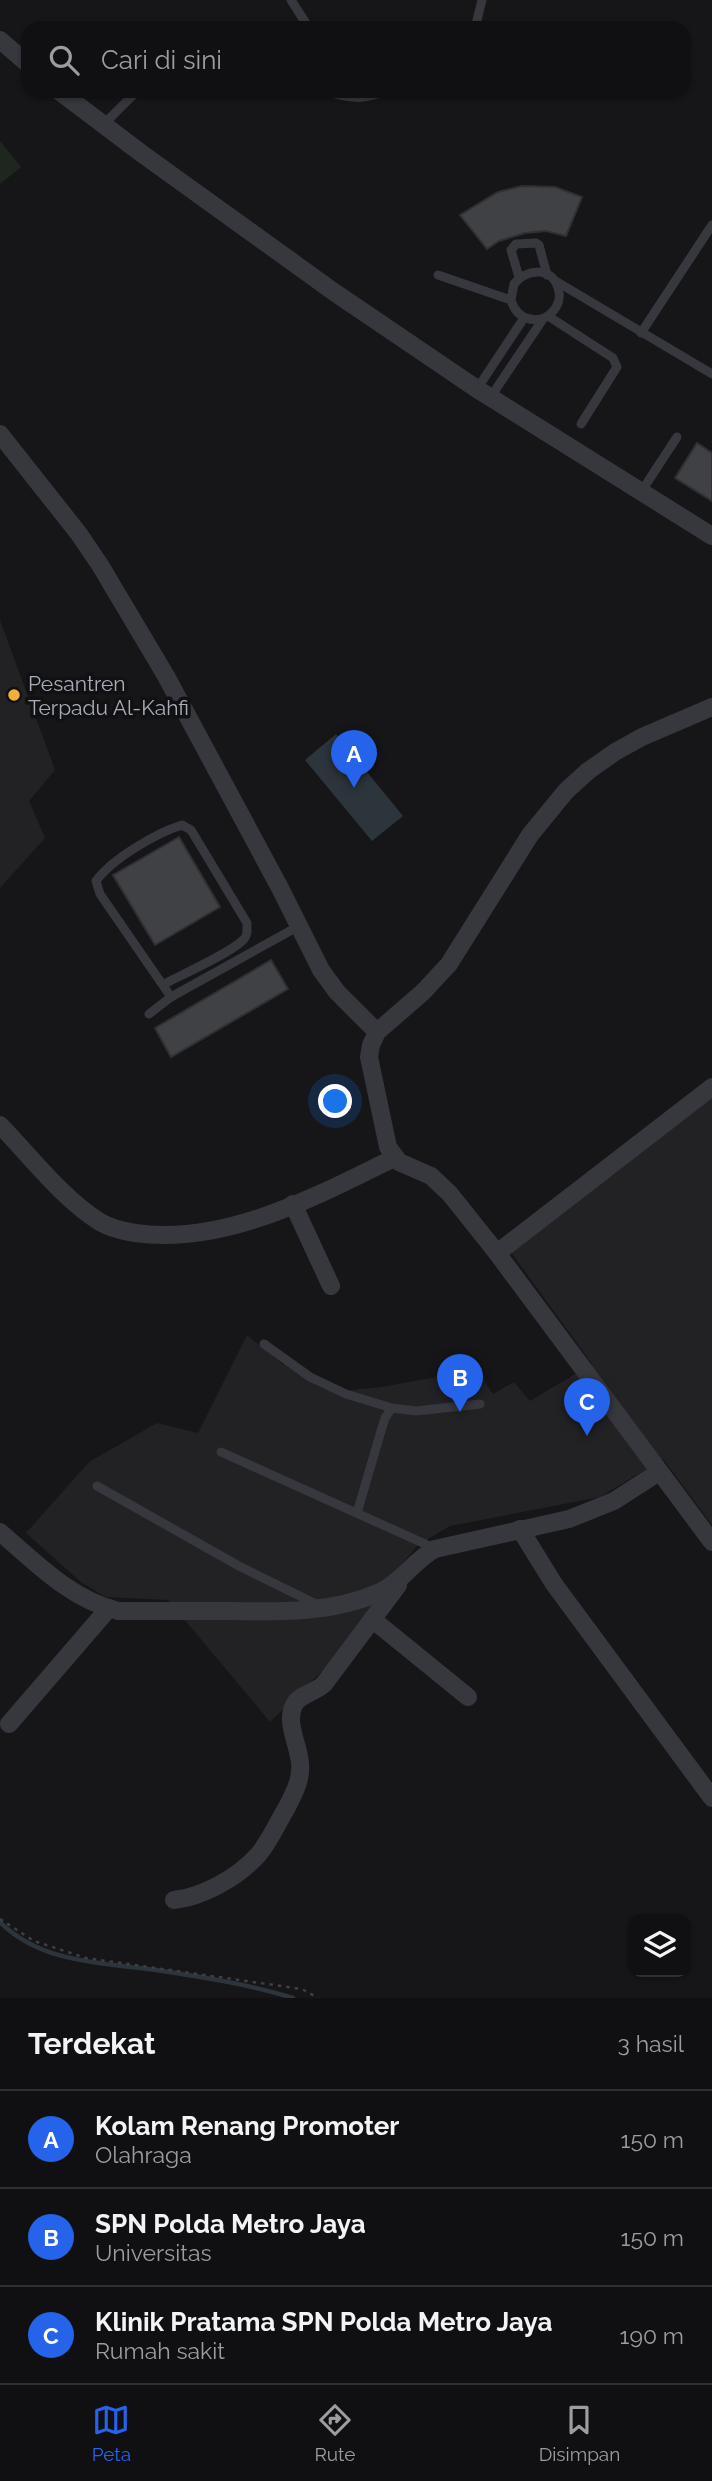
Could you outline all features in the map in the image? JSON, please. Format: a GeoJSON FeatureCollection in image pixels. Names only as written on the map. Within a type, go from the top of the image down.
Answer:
{"type":"FeatureCollection","features":[{"type":"Feature","properties":{"kind":"street"},"geometry":{"type":"LineString","coordinates":[[0,40],[21,58]]}},
{"type":"Feature","properties":{"kind":"street"},"geometry":{"type":"LineString","coordinates":[[68,98],[334,292],[483,393],[712,536]]}},
{"type":"Feature","properties":{"kind":"street"},"geometry":{"type":"LineString","coordinates":[[0,434],[79,534],[100,565],[166,676],[329,983],[377,1032]]}},
{"type":"Feature","properties":{"kind":"street"},"geometry":{"type":"LineString","coordinates":[[712,707],[642,737],[615,752],[566,791],[530,835],[449,964],[423,992],[377,1032],[370,1045],[369,1068],[388,1147],[394,1158],[441,1184],[497,1253],[712,1542]]}},
{"type":"Feature","properties":{"kind":"street"},"geometry":{"type":"LineString","coordinates":[[497,1253],[712,1087]]}},
{"type":"Feature","properties":{"kind":"street"},"geometry":{"type":"LineString","coordinates":[[0,1125],[83,1210],[102,1224],[122,1231],[172,1236],[201,1234],[233,1226],[340,1185],[394,1158]]}},
{"type":"Feature","properties":{"kind":"street"},"geometry":{"type":"LineString","coordinates":[[293,1204],[331,1286]]}},
{"type":"Feature","properties":{"kind":"street"},"geometry":{"type":"LineString","coordinates":[[174,1900],[189,1898],[220,1883],[258,1855],[296,1790],[301,1765],[291,1718],[293,1706],[300,1698],[318,1690],[324,1684],[419,1559],[435,1549],[569,1518],[592,1510],[637,1488],[659,1472]]}},
{"type":"Feature","properties":{"kind":"street"},"geometry":{"type":"LineString","coordinates":[[520,1529],[554,1584],[712,1798]]}},
{"type":"Feature","properties":{"kind":"street"},"geometry":{"type":"LineString","coordinates":[[0,1532],[79,1597],[118,1611],[292,1612],[326,1609],[383,1591],[404,1576]]}},
{"type":"Feature","properties":{"kind":"street"},"geometry":{"type":"LineString","coordinates":[[9,1724],[109,1608]]}},
{"type":"Feature","properties":{"kind":"street"},"geometry":{"type":"LineString","coordinates":[[372,1619],[468,1697]]}},
{"type":"Feature","properties":{"kind":"lane"},"geometry":{"type":"LineString","coordinates":[[291,0],[304,21]]}},
{"type":"Feature","properties":{"kind":"lane"},"geometry":{"type":"LineString","coordinates":[[477,21],[482,0]]}},
{"type":"Feature","properties":{"kind":"lane"},"geometry":{"type":"LineString","coordinates":[[103,125],[130,98]]}},
{"type":"Feature","properties":{"kind":"lane"},"geometry":{"type":"LineString","coordinates":[[347,98],[368,98]]}},
{"type":"Feature","properties":{"kind":"lane"},"geometry":{"type":"LineString","coordinates":[[641,333],[712,225]]}},
{"type":"Feature","properties":{"kind":"lane"},"geometry":{"type":"LineString","coordinates":[[483,393],[555,309],[559,298],[558,289],[536,243],[516,244],[510,250],[519,277]]}},
{"type":"Feature","properties":{"kind":"lane"},"geometry":{"type":"LineString","coordinates":[[581,424],[617,367],[613,358],[546,317],[534,320],[524,318],[513,307],[511,292],[519,277],[528,272],[538,272],[551,278],[712,374]]}},
{"type":"Feature","properties":{"kind":"lane"},"geometry":{"type":"LineString","coordinates":[[439,275],[511,300]]}},
{"type":"Feature","properties":{"kind":"lane"},"geometry":{"type":"LineString","coordinates":[[483,393],[524,318]]}},
{"type":"Feature","properties":{"kind":"lane"},"geometry":{"type":"LineString","coordinates":[[641,492],[677,437]]}},
{"type":"Feature","properties":{"kind":"lane"},"geometry":{"type":"LineString","coordinates":[[164,984],[235,946],[246,938],[248,930],[247,923],[191,830],[182,825],[164,830],[122,858],[96,881],[100,894],[164,984],[171,998]]}},
{"type":"Feature","properties":{"kind":"lane"},"geometry":{"type":"LineString","coordinates":[[149,1014],[171,998],[299,926]]}},
{"type":"Feature","properties":{"kind":"lane"},"geometry":{"type":"LineString","coordinates":[[264,1344],[310,1377],[346,1394],[392,1408],[416,1410],[480,1404]]}},
{"type":"Feature","properties":{"kind":"lane"},"geometry":{"type":"LineString","coordinates":[[356,1513],[385,1418],[392,1408]]}},
{"type":"Feature","properties":{"kind":"lane"},"geometry":{"type":"LineString","coordinates":[[221,1452],[435,1549]]}},
{"type":"Feature","properties":{"kind":"lane"},"geometry":{"type":"LineString","coordinates":[[97,1486],[239,1566],[326,1609]]}},
{"type":"Feature","properties":{"kind":"path"},"geometry":{"type":"LineString","coordinates":[[0,1919],[34,1941],[86,1958],[302,1989],[318,1998]]}},
{"type":"Feature","properties":{"kind":"shaded area"},"geometry":{"type":"Polygon","coordinates":[[[0,141],[21,167],[0,184],[0,141]]]}},
{"type":"Feature","properties":{"kind":"shaded area","name":"Pesantren Terpadu Al-Kahfi"},"geometry":{"type":"Polygon","coordinates":[[[0,620],[55,770],[29,801],[45,838],[0,888],[0,620]]]}},
{"type":"Feature","properties":{"kind":"shaded area"},"geometry":{"type":"Polygon","coordinates":[[[336,734],[403,816],[372,841],[305,760],[336,734]]]}},
{"type":"Feature","properties":{"kind":"shaded area"},"geometry":{"type":"Polygon","coordinates":[[[712,1088],[712,1525],[663,1459],[600,1497],[450,1526],[418,1545],[387,1581],[361,1633],[270,1722],[168,1600],[106,1597],[82,1583],[26,1533],[89,1462],[157,1423],[198,1433],[247,1335],[281,1363],[333,1392],[381,1387],[477,1370],[493,1394],[514,1382],[530,1401],[592,1364],[505,1244],[712,1088]]]}},
{"type":"Feature","properties":{"kind":"building"},"geometry":{"type":"Polygon","coordinates":[[[522,186],[555,187],[582,197],[566,236],[546,231],[525,233],[499,241],[487,249],[460,215],[498,192],[522,186]]]}},
{"type":"Feature","properties":{"kind":"building"},"geometry":{"type":"Polygon","coordinates":[[[697,443],[712,453],[712,501],[675,478],[697,443]]]}},
{"type":"Feature","properties":{"kind":"building"},"geometry":{"type":"Polygon","coordinates":[[[179,837],[220,907],[155,945],[113,875],[179,837]]]}},
{"type":"Feature","properties":{"kind":"building"},"geometry":{"type":"Polygon","coordinates":[[[271,960],[288,989],[171,1057],[155,1028],[271,960]]]}},
{"type":"Feature","properties":{"kind":"waterway"},"geometry":{"type":"LineString","coordinates":[[0,1922],[16,1936],[34,1946],[73,1959],[208,1978],[293,1998]]}},
{"type":"Feature","properties":{"kind":"place","name":"Pesantren Terpadu Al-Kahfi"},"geometry":{"type":"Point","coordinates":[14,695]}},
{"type":"Feature","properties":{"kind":"place","name":"Kolam Renang Promoter"},"geometry":{"type":"Point","coordinates":[354,788]}},
{"type":"Feature","properties":{"kind":"place","name":"SPN Polda Metro Jaya"},"geometry":{"type":"Point","coordinates":[460,1412]}},
{"type":"Feature","properties":{"kind":"place","name":"Klinik Pratama SPN Polda Metro Jaya"},"geometry":{"type":"Point","coordinates":[587,1436]}}]}
